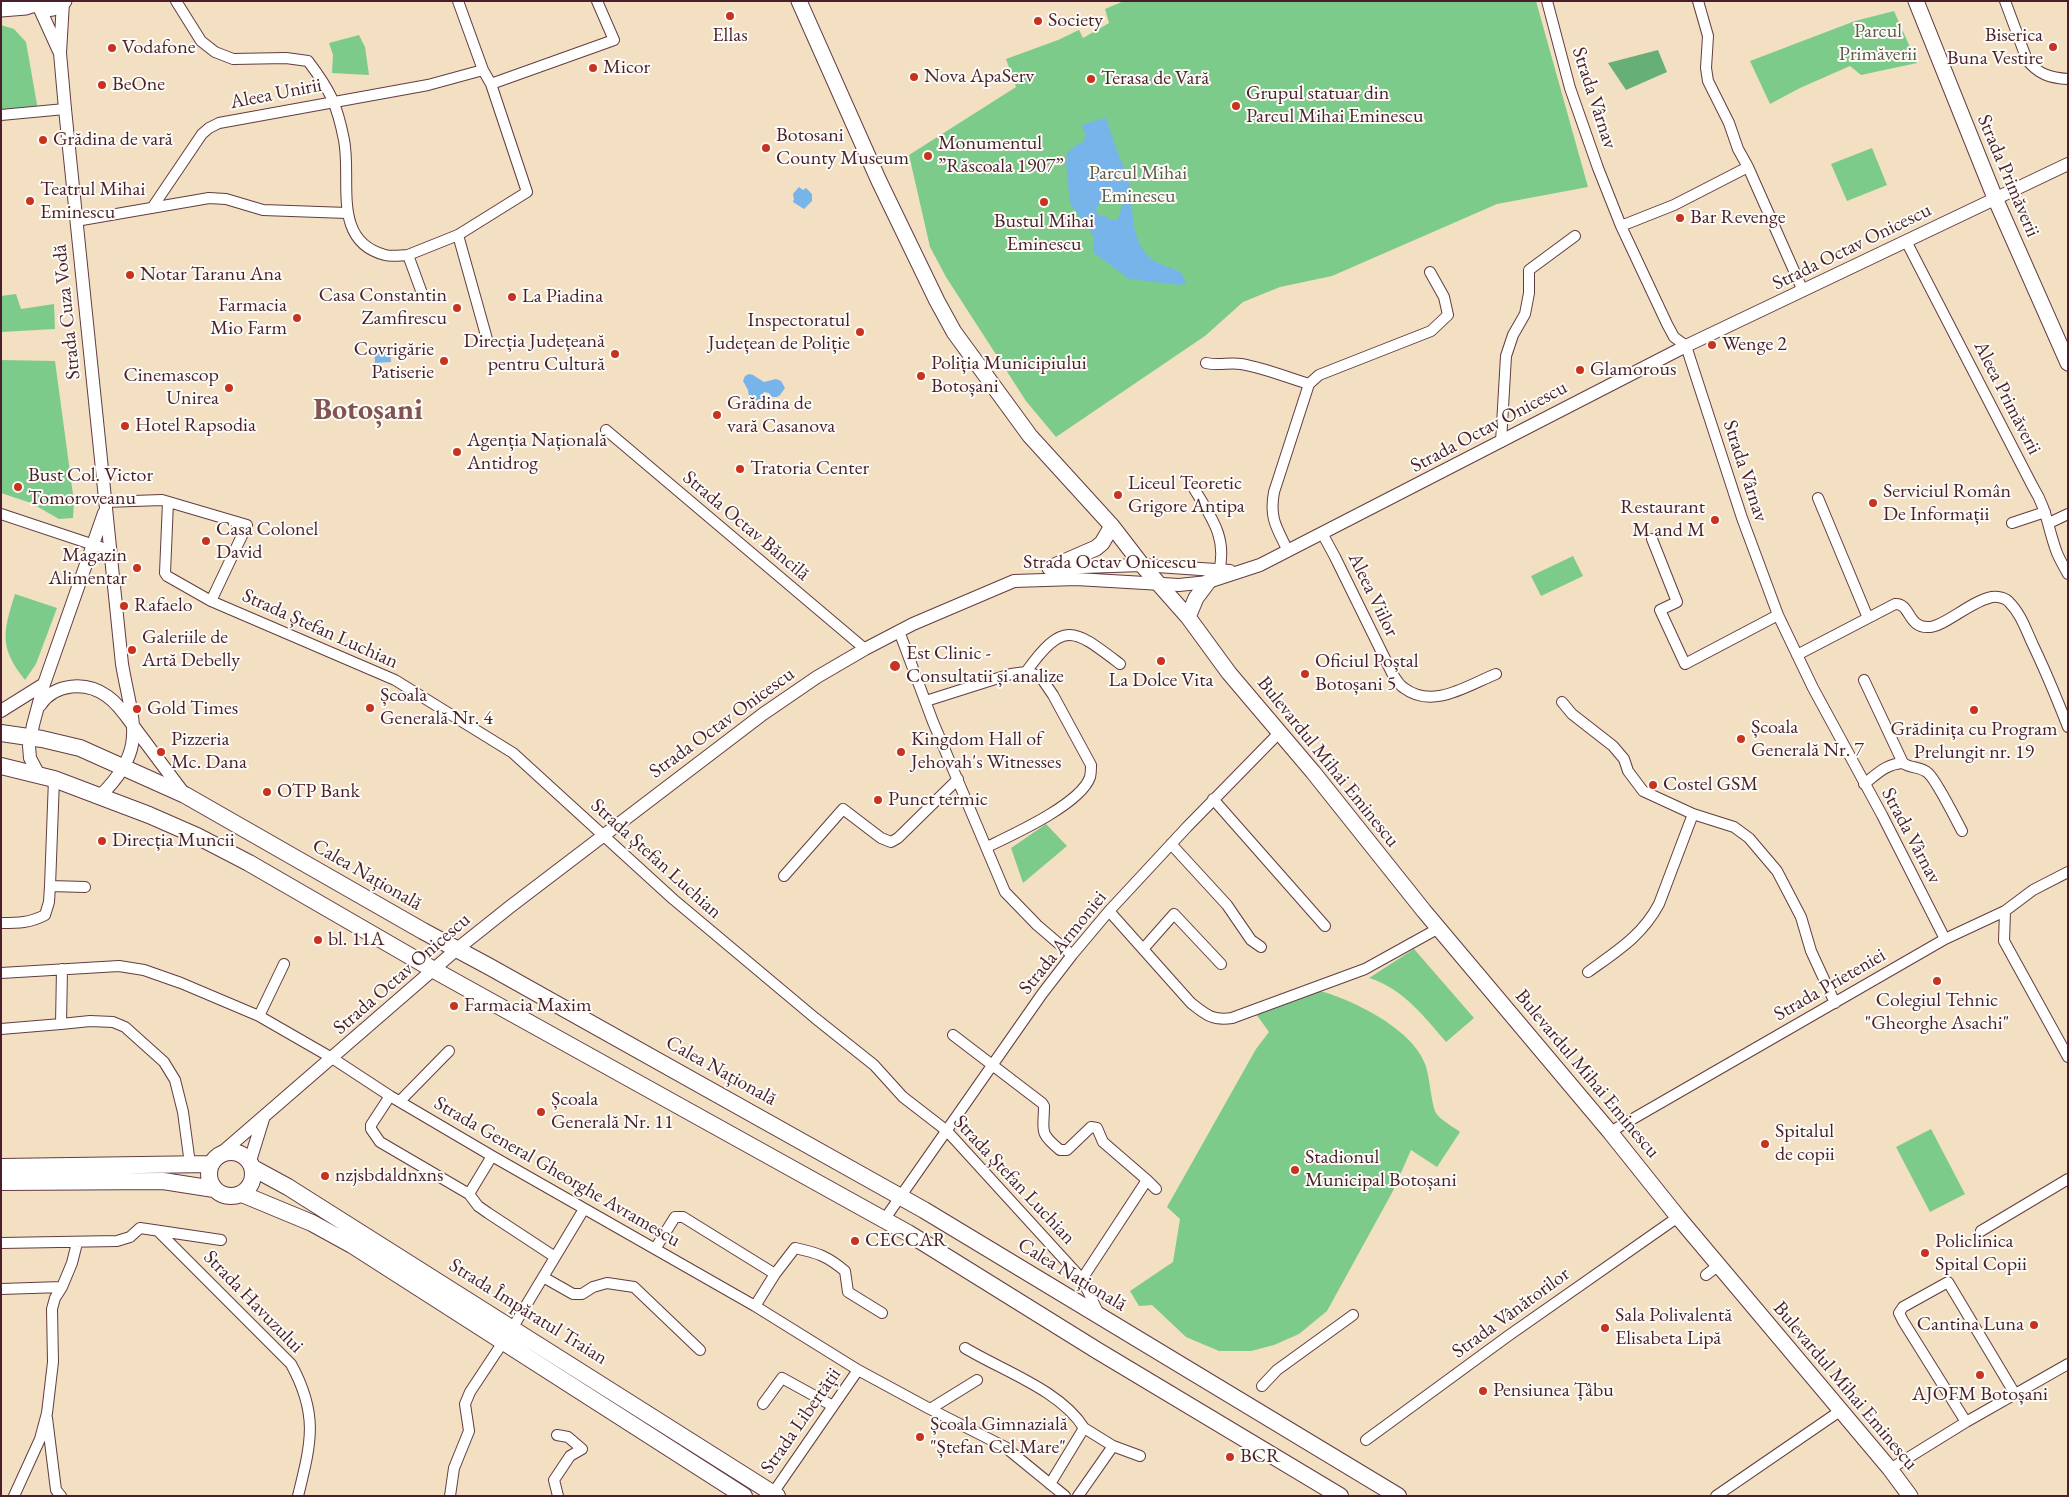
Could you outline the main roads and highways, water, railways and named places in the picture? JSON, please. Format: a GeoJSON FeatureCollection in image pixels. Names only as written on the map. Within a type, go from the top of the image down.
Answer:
{"type":"FeatureCollection","features":[{"type":"Feature","properties":{"kind":"main road"},"geometry":{"type":"LineString","coordinates":[[1,9],[26,7],[36,4],[49,9],[55,8],[63,1]]}},
{"type":"Feature","properties":{"kind":"main road","name":"Bulevardul Mihai Eminescu"},"geometry":{"type":"LineString","coordinates":[[799,1],[916,260],[954,332],[1030,436],[1112,526],[1158,585],[1188,617],[1229,673],[1313,772],[1438,928],[1610,1132],[1678,1217],[1890,1469],[1910,1496]]}},
{"type":"Feature","properties":{"kind":"main road","name":"Strada Primăverii"},"geometry":{"type":"LineString","coordinates":[[1916,1],[1995,198],[2068,363]]}},
{"type":"Feature","properties":{"kind":"main road"},"geometry":{"type":"LineString","coordinates":[[1050,568],[1096,548],[1102,543],[1112,526]]}},
{"type":"Feature","properties":{"kind":"main road"},"geometry":{"type":"LineString","coordinates":[[1188,617],[1196,598],[1214,577]]}},
{"type":"Feature","properties":{"kind":"main road","name":"Calea Națională"},"geometry":{"type":"LineString","coordinates":[[1,733],[80,748],[185,795],[900,1196],[1398,1496]]}},
{"type":"Feature","properties":{"kind":"main road"},"geometry":{"type":"LineString","coordinates":[[1,766],[47,777],[157,818],[257,868],[434,970],[884,1220],[1340,1496]]}},
{"type":"Feature","properties":{"kind":"main road"},"geometry":{"type":"LineString","coordinates":[[1,1182],[163,1181],[214,1189],[227,1196],[242,1194],[252,1183],[251,1164],[241,1154],[225,1152],[215,1160],[209,1175],[214,1189]]}},
{"type":"Feature","properties":{"kind":"main road"},"geometry":{"type":"LineString","coordinates":[[1,1167],[190,1164],[215,1160]]}},
{"type":"Feature","properties":{"kind":"main road","name":"Strada Împăratul Traian"},"geometry":{"type":"LineString","coordinates":[[251,1164],[513,1327],[775,1494]]}},
{"type":"Feature","properties":{"kind":"main road","name":"Strada Împăratul Traian"},"geometry":{"type":"LineString","coordinates":[[242,1194],[312,1223],[352,1245],[744,1496]]}},
{"type":"Feature","properties":{"kind":"water"},"geometry":{"type":"Polygon","coordinates":[[[1106,118],[1120,159],[1127,172],[1132,197],[1123,202],[1121,196],[1106,197],[1096,209],[1099,216],[1105,216],[1109,220],[1118,220],[1123,203],[1132,199],[1135,230],[1144,251],[1156,262],[1181,272],[1186,283],[1180,285],[1129,279],[1093,252],[1094,237],[1070,203],[1066,163],[1067,153],[1080,142],[1082,146],[1086,133],[1081,126],[1106,118]]]}},
{"type":"Feature","properties":{"kind":"water"},"geometry":{"type":"Polygon","coordinates":[[[799,187],[803,190],[806,188],[812,194],[812,201],[804,209],[793,202],[793,194],[799,187]]]}},
{"type":"Feature","properties":{"kind":"water"},"geometry":{"type":"Polygon","coordinates":[[[390,345],[391,362],[375,363],[374,346],[390,345]]]}},
{"type":"Feature","properties":{"kind":"water"},"geometry":{"type":"Polygon","coordinates":[[[749,374],[764,382],[776,379],[781,381],[785,388],[777,397],[772,397],[769,393],[764,392],[760,400],[752,401],[743,381],[745,376],[749,374]]]}},
{"type":"Feature","properties":{"kind":"place","name":"Ellas"},"geometry":{"type":"Point","coordinates":[730,16]}},
{"type":"Feature","properties":{"kind":"place","name":"Society"},"geometry":{"type":"Point","coordinates":[1038,21]}},
{"type":"Feature","properties":{"kind":"place","name":"Biserica Buna Vestire"},"geometry":{"type":"Point","coordinates":[2053,47]}},
{"type":"Feature","properties":{"kind":"place","name":"Vodafone"},"geometry":{"type":"Point","coordinates":[112,48]}},
{"type":"Feature","properties":{"kind":"place","name":"Micor"},"geometry":{"type":"Point","coordinates":[593,68]}},
{"type":"Feature","properties":{"kind":"place","name":"Nova ApaServ"},"geometry":{"type":"Point","coordinates":[914,77]}},
{"type":"Feature","properties":{"kind":"place","name":"Terasa de Vară"},"geometry":{"type":"Point","coordinates":[1091,79]}},
{"type":"Feature","properties":{"kind":"place","name":"BeOne"},"geometry":{"type":"Point","coordinates":[102,85]}},
{"type":"Feature","properties":{"kind":"place","name":"Grupul statuar din Parcul Mihai Eminescu"},"geometry":{"type":"Point","coordinates":[1236,106]}},
{"type":"Feature","properties":{"kind":"place","name":"Grădina de vară"},"geometry":{"type":"Point","coordinates":[43,140]}},
{"type":"Feature","properties":{"kind":"place","name":"Botosani County Museum"},"geometry":{"type":"Point","coordinates":[766,148]}},
{"type":"Feature","properties":{"kind":"place","name":"Monumentul ”Răscoala 1907”"},"geometry":{"type":"Point","coordinates":[928,156]}},
{"type":"Feature","properties":{"kind":"place","name":"Teatrul Mihai Eminescu"},"geometry":{"type":"Point","coordinates":[30,201]}},
{"type":"Feature","properties":{"kind":"place","name":"Bustul Mihai Eminescu"},"geometry":{"type":"Point","coordinates":[1044,202]}},
{"type":"Feature","properties":{"kind":"place","name":"Bar Revenge"},"geometry":{"type":"Point","coordinates":[1680,218]}},
{"type":"Feature","properties":{"kind":"place","name":"Notar Taranu Ana"},"geometry":{"type":"Point","coordinates":[130,275]}},
{"type":"Feature","properties":{"kind":"place","name":"La Piadina"},"geometry":{"type":"Point","coordinates":[512,297]}},
{"type":"Feature","properties":{"kind":"place","name":"Casa Constantin Zamfirescu"},"geometry":{"type":"Point","coordinates":[457,308]}},
{"type":"Feature","properties":{"kind":"place","name":"Farmacia Mio Farm"},"geometry":{"type":"Point","coordinates":[297,318]}},
{"type":"Feature","properties":{"kind":"place","name":"Inspectoratul Județean de Poliție"},"geometry":{"type":"Point","coordinates":[860,332]}},
{"type":"Feature","properties":{"kind":"place","name":"Wenge 2"},"geometry":{"type":"Point","coordinates":[1712,345]}},
{"type":"Feature","properties":{"kind":"place","name":"Direcția Județeană pentru Cultură"},"geometry":{"type":"Point","coordinates":[615,354]}},
{"type":"Feature","properties":{"kind":"place","name":"Covrigărie Patiserie"},"geometry":{"type":"Point","coordinates":[444,361]}},
{"type":"Feature","properties":{"kind":"place","name":"Glamorous"},"geometry":{"type":"Point","coordinates":[1580,370]}},
{"type":"Feature","properties":{"kind":"place","name":"Poliția Municipiului Botoșani"},"geometry":{"type":"Point","coordinates":[921,376]}},
{"type":"Feature","properties":{"kind":"place","name":"Cinemascop Unirea"},"geometry":{"type":"Point","coordinates":[229,388]}},
{"type":"Feature","properties":{"kind":"place","name":"Grădina de vară Casanova"},"geometry":{"type":"Point","coordinates":[717,415]}},
{"type":"Feature","properties":{"kind":"place","name":"Hotel Rapsodia"},"geometry":{"type":"Point","coordinates":[125,426]}},
{"type":"Feature","properties":{"kind":"place","name":"Agenția Națională Antidrog"},"geometry":{"type":"Point","coordinates":[457,452]}},
{"type":"Feature","properties":{"kind":"place","name":"Tratoria Center"},"geometry":{"type":"Point","coordinates":[740,469]}},
{"type":"Feature","properties":{"kind":"place","name":"Bust Col. Victor Tomoroveanu"},"geometry":{"type":"Point","coordinates":[18,487]}},
{"type":"Feature","properties":{"kind":"place","name":"Liceul Teoretic Grigore Antipa"},"geometry":{"type":"Point","coordinates":[1118,495]}},
{"type":"Feature","properties":{"kind":"place","name":"Serviciul Român De Informații"},"geometry":{"type":"Point","coordinates":[1873,503]}},
{"type":"Feature","properties":{"kind":"place","name":"Restaurant M and M"},"geometry":{"type":"Point","coordinates":[1715,520]}},
{"type":"Feature","properties":{"kind":"place","name":"Casa Colonel David"},"geometry":{"type":"Point","coordinates":[206,541]}},
{"type":"Feature","properties":{"kind":"place","name":"Magazin Alimentar"},"geometry":{"type":"Point","coordinates":[137,568]}},
{"type":"Feature","properties":{"kind":"place","name":"Rafaelo"},"geometry":{"type":"Point","coordinates":[124,606]}},
{"type":"Feature","properties":{"kind":"place","name":"Galeriile de Artă Debelly"},"geometry":{"type":"Point","coordinates":[132,650]}},
{"type":"Feature","properties":{"kind":"place","name":"La Dolce Vita"},"geometry":{"type":"Point","coordinates":[1161,661]}},
{"type":"Feature","properties":{"kind":"place","name":"Est Clinic - Consultatii și analize"},"geometry":{"type":"Point","coordinates":[895,666]}},
{"type":"Feature","properties":{"kind":"place","name":"Oficiul Poștal Botoșani 5"},"geometry":{"type":"Point","coordinates":[1305,674]}},
{"type":"Feature","properties":{"kind":"place","name":"Școala Generală Nr. 4"},"geometry":{"type":"Point","coordinates":[370,708]}},
{"type":"Feature","properties":{"kind":"place","name":"Gold Times"},"geometry":{"type":"Point","coordinates":[137,709]}},
{"type":"Feature","properties":{"kind":"place","name":"Grădinița cu Program Prelungit nr. 19"},"geometry":{"type":"Point","coordinates":[1974,710]}},
{"type":"Feature","properties":{"kind":"place","name":"Școala Generală Nr. 7"},"geometry":{"type":"Point","coordinates":[1741,739]}},
{"type":"Feature","properties":{"kind":"place","name":"Pizzeria Mc. Dana"},"geometry":{"type":"Point","coordinates":[161,752]}},
{"type":"Feature","properties":{"kind":"place","name":"Kingdom Hall of Jehovah's Witnesses"},"geometry":{"type":"Point","coordinates":[901,752]}},
{"type":"Feature","properties":{"kind":"place","name":"Costel GSM"},"geometry":{"type":"Point","coordinates":[1653,785]}},
{"type":"Feature","properties":{"kind":"place","name":"OTP Bank"},"geometry":{"type":"Point","coordinates":[267,792]}},
{"type":"Feature","properties":{"kind":"place","name":"Punct termic"},"geometry":{"type":"Point","coordinates":[878,800]}},
{"type":"Feature","properties":{"kind":"place","name":"Direcția Muncii"},"geometry":{"type":"Point","coordinates":[102,841]}},
{"type":"Feature","properties":{"kind":"place","name":"bl. 11A"},"geometry":{"type":"Point","coordinates":[318,940]}},
{"type":"Feature","properties":{"kind":"place","name":"Colegiul Tehnic \"Gheorghe Asachi\""},"geometry":{"type":"Point","coordinates":[1937,981]}},
{"type":"Feature","properties":{"kind":"place","name":"Farmacia Maxim"},"geometry":{"type":"Point","coordinates":[454,1006]}},
{"type":"Feature","properties":{"kind":"place","name":"Școala Generală Nr. 11"},"geometry":{"type":"Point","coordinates":[541,1112]}},
{"type":"Feature","properties":{"kind":"place","name":"Spitalul de copii"},"geometry":{"type":"Point","coordinates":[1765,1144]}},
{"type":"Feature","properties":{"kind":"place","name":"Stadionul Municipal Botoșani"},"geometry":{"type":"Point","coordinates":[1295,1170]}},
{"type":"Feature","properties":{"kind":"place","name":"nzjsbdaldnxns"},"geometry":{"type":"Point","coordinates":[325,1176]}},
{"type":"Feature","properties":{"kind":"place","name":"CECCAR"},"geometry":{"type":"Point","coordinates":[855,1241]}},
{"type":"Feature","properties":{"kind":"place","name":"Policlinica Spital Copii"},"geometry":{"type":"Point","coordinates":[1925,1253]}},
{"type":"Feature","properties":{"kind":"place","name":"Cantina Luna"},"geometry":{"type":"Point","coordinates":[2034,1325]}},
{"type":"Feature","properties":{"kind":"place","name":"Sala Polivalentă Elisabeta Lipă"},"geometry":{"type":"Point","coordinates":[1605,1328]}},
{"type":"Feature","properties":{"kind":"place","name":"AJOFM Botoșani"},"geometry":{"type":"Point","coordinates":[1980,1375]}},
{"type":"Feature","properties":{"kind":"place","name":"Pensiunea Țâbu"},"geometry":{"type":"Point","coordinates":[1483,1391]}},
{"type":"Feature","properties":{"kind":"place","name":"Școala Gimnazială \"Ștefan Cel Mare\""},"geometry":{"type":"Point","coordinates":[920,1437]}},
{"type":"Feature","properties":{"kind":"place","name":"BCR"},"geometry":{"type":"Point","coordinates":[1230,1457]}},
{"type":"Feature","properties":{"kind":"district","name":"Botoșani"},"geometry":{"type":"Point","coordinates":[368,411]}},
{"type":"Feature","properties":{"kind":"park label","name":"Parcul Primăverii"},"geometry":{"type":"Point","coordinates":[1878,44]}},
{"type":"Feature","properties":{"kind":"park label","name":"Parcul Mihai Eminescu"},"geometry":{"type":"Point","coordinates":[1138,186]}}]}
